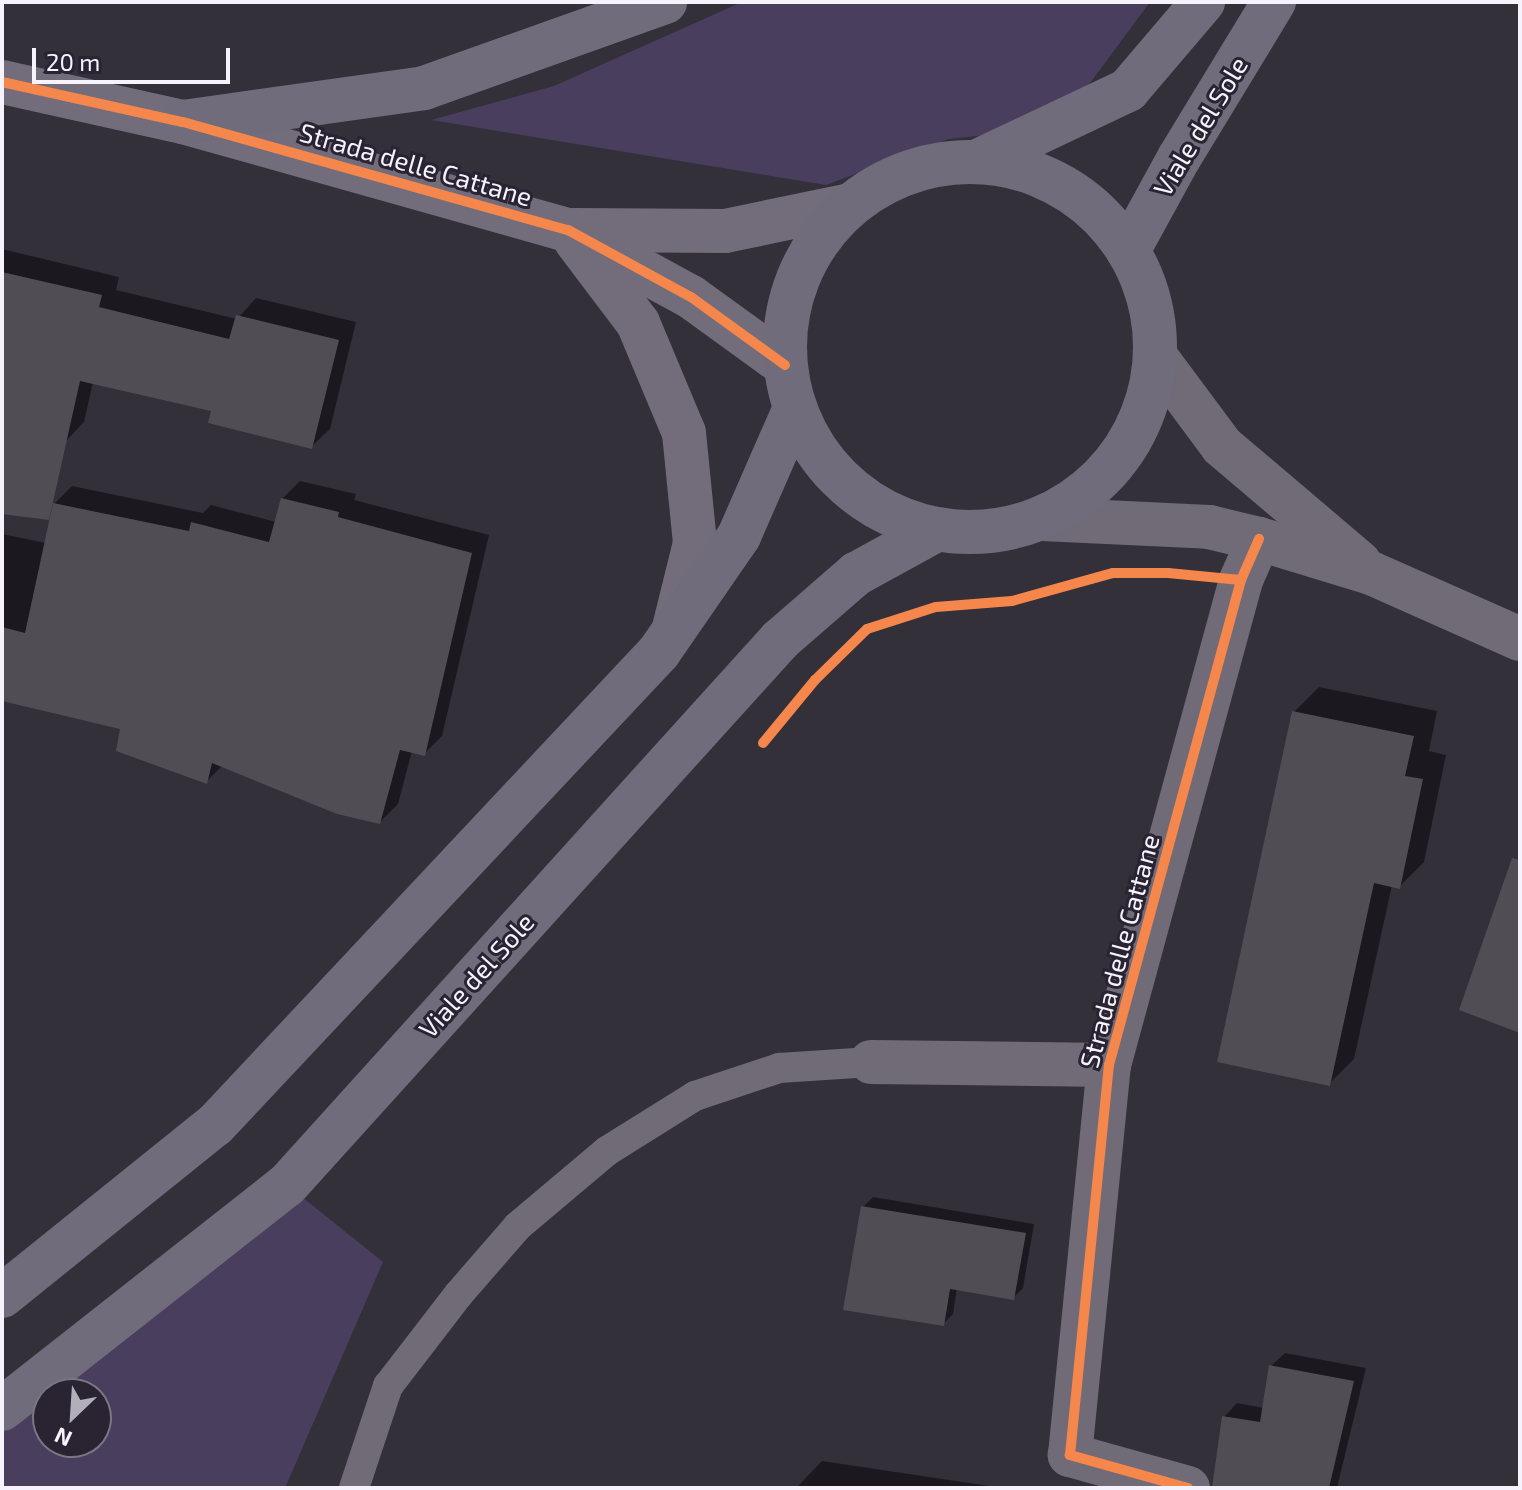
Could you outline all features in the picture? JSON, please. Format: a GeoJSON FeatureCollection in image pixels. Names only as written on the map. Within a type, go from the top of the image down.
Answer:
{"type":"FeatureCollection","features":[{"type":"Feature","properties":{"kind":"main road"},"geometry":{"type":"LineString","coordinates":[[183,122],[424,88],[665,2]]}},
{"type":"Feature","properties":{"kind":"main road"},"geometry":{"type":"LineString","coordinates":[[976,162],[1128,90],[1203,2]]}},
{"type":"Feature","properties":{"kind":"main road","name":"Viale del Sole"},"geometry":{"type":"LineString","coordinates":[[1128,251],[1179,158],[1274,2]]}},
{"type":"Feature","properties":{"kind":"main road"},"geometry":{"type":"LineString","coordinates":[[976,162],[1012,167],[1047,179],[1079,198],[1106,221],[1128,251],[1152,309],[1156,357],[1149,399],[1133,436],[1110,470],[1079,498],[1042,519],[990,532],[936,530],[899,519],[865,499],[835,475],[811,444],[795,408],[785,365],[789,305],[812,250],[850,205],[888,180],[931,166],[976,162]]}},
{"type":"Feature","properties":{"kind":"main road"},"geometry":{"type":"LineString","coordinates":[[2,1296],[215,1125],[672,634],[739,536],[795,408]]}},
{"type":"Feature","properties":{"kind":"main road","name":"Viale del Sole"},"geometry":{"type":"LineString","coordinates":[[2,1409],[287,1185],[780,640],[856,574],[936,530]]}},
{"type":"Feature","properties":{"kind":"street","name":"Strada delle Cattane"},"geometry":{"type":"LineString","coordinates":[[2,82],[183,122],[568,230],[691,297],[785,365]]}},
{"type":"Feature","properties":{"kind":"street","name":"Strada delle Cattane"},"geometry":{"type":"LineString","coordinates":[[568,230],[725,231],[850,205]]}},
{"type":"Feature","properties":{"kind":"street"},"geometry":{"type":"LineString","coordinates":[[568,230],[638,323],[684,433],[695,543],[672,634]]}},
{"type":"Feature","properties":{"kind":"street"},"geometry":{"type":"LineString","coordinates":[[1156,357],[1222,446],[1371,573]]}},
{"type":"Feature","properties":{"kind":"street"},"geometry":{"type":"LineString","coordinates":[[1042,519],[1209,527],[1259,539],[1371,573],[1520,639]]}},
{"type":"Feature","properties":{"kind":"street","name":"Strada delle Cattane"},"geometry":{"type":"LineString","coordinates":[[1188,1488],[1070,1455],[1109,1065],[1241,580],[1259,539]]}},
{"type":"Feature","properties":{"kind":"street"},"geometry":{"type":"LineString","coordinates":[[871,1062],[1109,1065]]}},
{"type":"Feature","properties":{"kind":"lane"},"geometry":{"type":"LineString","coordinates":[[354,1488],[388,1386],[458,1295],[518,1226],[607,1151],[695,1096],[779,1068],[871,1062]]}},
{"type":"Feature","properties":{"kind":"shaded area"},"geometry":{"type":"Polygon","coordinates":[[[742,2],[1150,2],[1076,102],[1016,132],[948,139],[826,185],[431,120],[554,86],[742,2]]]}},
{"type":"Feature","properties":{"kind":"shaded area"},"geometry":{"type":"Polygon","coordinates":[[[287,1185],[383,1262],[285,1488],[2,1488],[2,1409],[32,1385],[32,1458],[112,1458],[112,1378],[41,1378],[287,1185]]]}},
{"type":"Feature","properties":{"kind":"building"},"geometry":{"type":"Polygon","coordinates":[[[2,272],[102,295],[99,307],[229,339],[236,315],[339,340],[312,449],[208,423],[211,411],[80,381],[49,520],[2,514],[2,272]]]}},
{"type":"Feature","properties":{"kind":"building"},"geometry":{"type":"Polygon","coordinates":[[[281,498],[339,512],[338,517],[472,553],[425,756],[400,750],[380,824],[337,814],[212,763],[207,784],[116,751],[120,729],[2,701],[2,627],[25,633],[53,503],[189,531],[191,522],[269,542],[281,498]]]}},
{"type":"Feature","properties":{"kind":"building"},"geometry":{"type":"Polygon","coordinates":[[[1292,711],[1414,736],[1405,776],[1423,779],[1400,889],[1374,883],[1330,1086],[1217,1062],[1292,711]]]}},
{"type":"Feature","properties":{"kind":"building"},"geometry":{"type":"Polygon","coordinates":[[[1512,858],[1520,860],[1520,1033],[1459,1010],[1512,858]]]}},
{"type":"Feature","properties":{"kind":"building"},"geometry":{"type":"Polygon","coordinates":[[[861,1206],[1026,1233],[1014,1300],[950,1289],[944,1326],[843,1310],[861,1206]]]}},
{"type":"Feature","properties":{"kind":"building"},"geometry":{"type":"Polygon","coordinates":[[[1269,1365],[1354,1381],[1329,1488],[1212,1488],[1222,1416],[1260,1422],[1269,1365]]]}},
{"type":"Feature","properties":{"kind":"cycle path"},"geometry":{"type":"LineString","coordinates":[[2,82],[183,122],[568,230],[691,297],[785,365]]}},
{"type":"Feature","properties":{"kind":"cycle path"},"geometry":{"type":"LineString","coordinates":[[1188,1488],[1070,1455],[1109,1065],[1241,580],[1259,539]]}},
{"type":"Feature","properties":{"kind":"cycle path"},"geometry":{"type":"LineString","coordinates":[[763,743],[815,680],[867,629],[936,607],[1012,601],[1113,573],[1168,573],[1241,580]]}}]}
